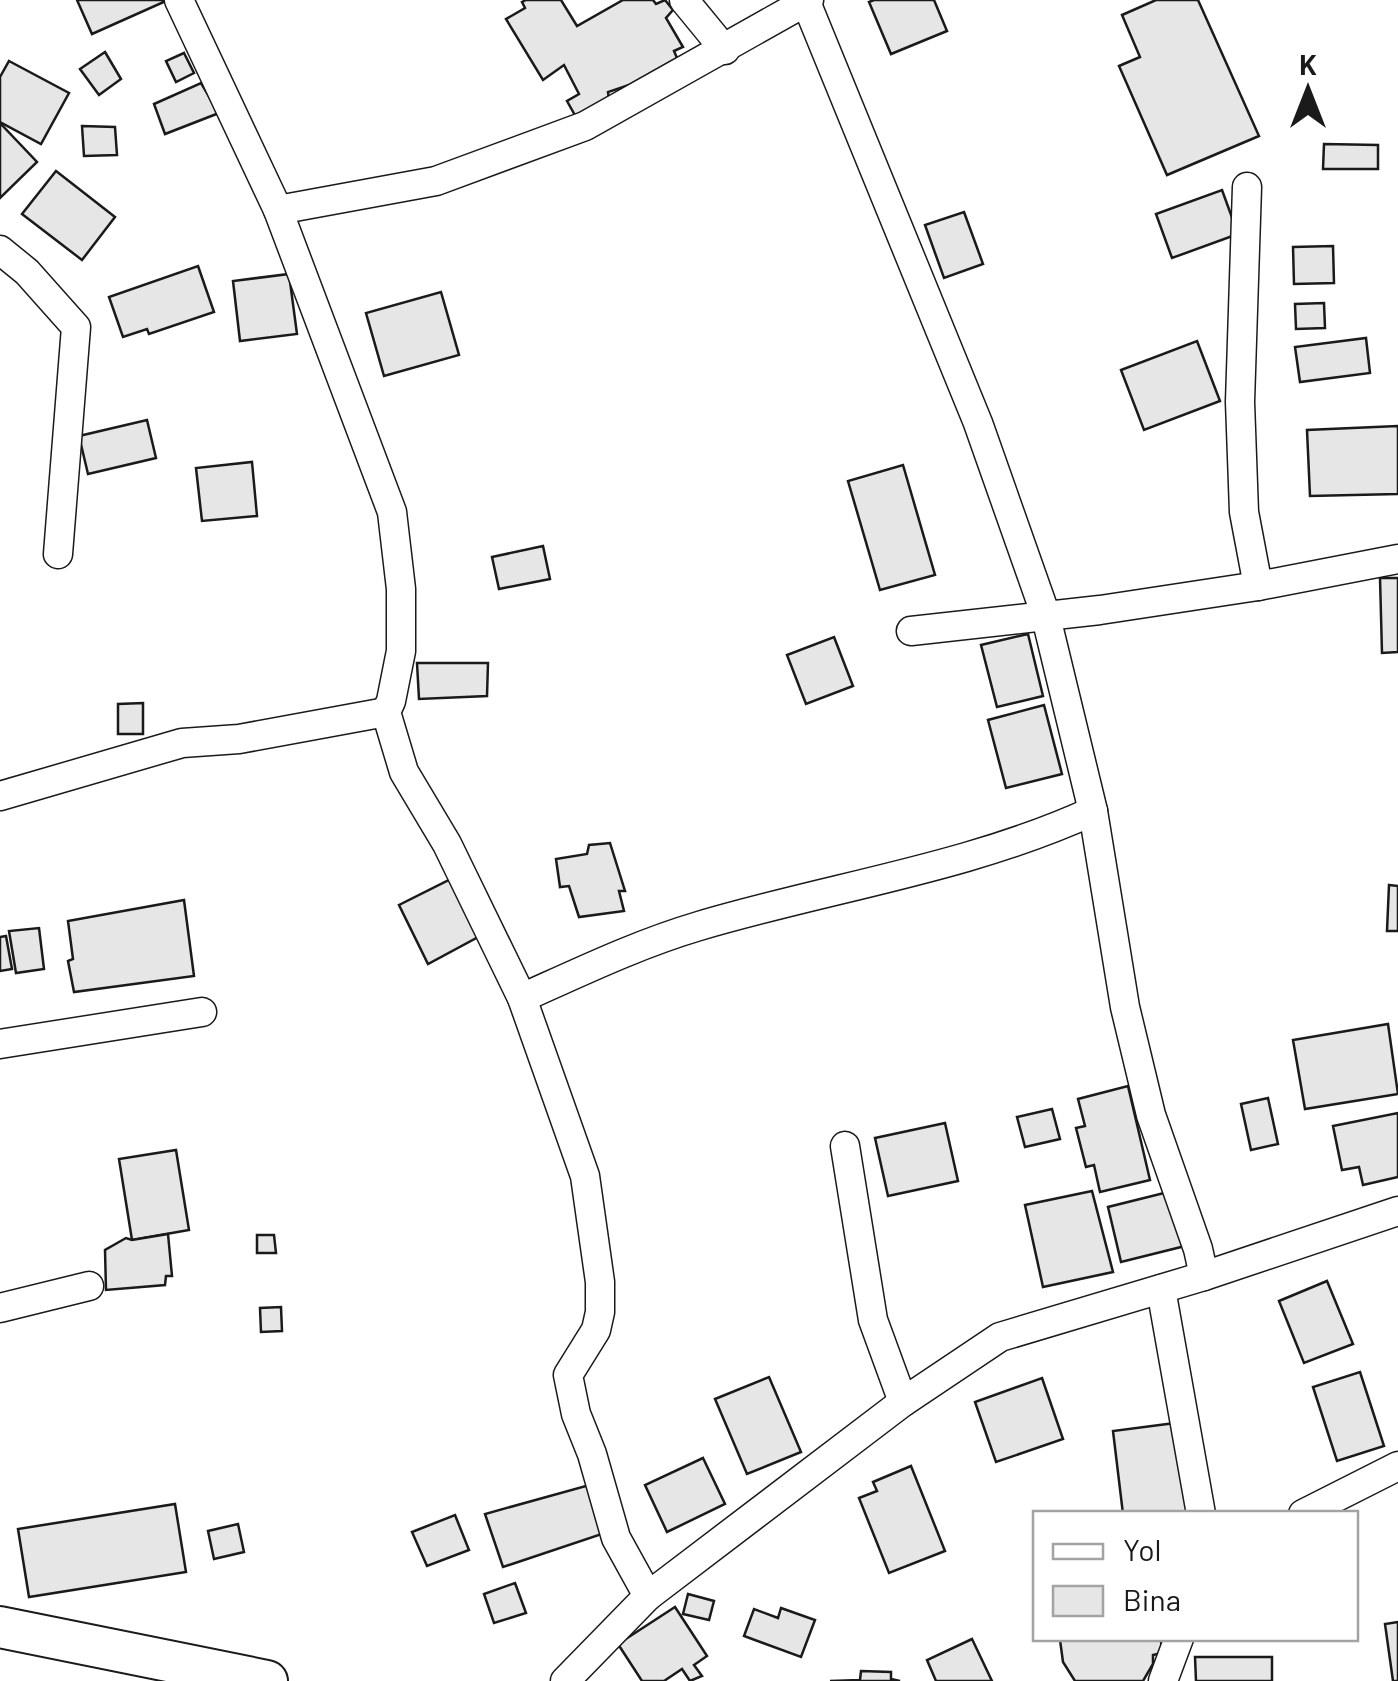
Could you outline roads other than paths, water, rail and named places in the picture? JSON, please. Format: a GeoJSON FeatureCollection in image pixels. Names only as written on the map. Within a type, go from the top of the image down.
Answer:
{"type":"FeatureCollection","features":[{"type":"Feature","properties":{"kind":"street"},"geometry":{"type":"LineString","coordinates":[[180,0],[278,210],[392,512],[401,589],[401,651],[386,712],[404,772],[447,844],[522,998],[585,1176],[600,1282],[600,1312],[596,1330],[568,1376],[576,1414],[616,1538],[648,1596]]}},
{"type":"Feature","properties":{"kind":"street"},"geometry":{"type":"LineString","coordinates":[[684,0],[724,50]]}},
{"type":"Feature","properties":{"kind":"street"},"geometry":{"type":"LineString","coordinates":[[278,210],[436,181],[585,126],[807,1],[978,422],[1045,614],[1093,810],[1126,1007],[1151,1115],[1204,1276]]}},
{"type":"Feature","properties":{"kind":"street"},"geometry":{"type":"LineString","coordinates":[[1246,187],[1240,421],[1244,512],[1258,586]]}},
{"type":"Feature","properties":{"kind":"street"},"geometry":{"type":"LineString","coordinates":[[0,250],[27,272],[76,328],[58,554]]}},
{"type":"Feature","properties":{"kind":"street"},"geometry":{"type":"LineString","coordinates":[[911,631],[1100,610],[1398,559]]}},
{"type":"Feature","properties":{"kind":"street"},"geometry":{"type":"LineString","coordinates":[[0,796],[182,742],[239,739],[386,712]]}},
{"type":"Feature","properties":{"kind":"street"},"geometry":{"type":"LineString","coordinates":[[522,998],[601,962],[696,926],[996,848],[1046,832],[1093,810]]}},
{"type":"Feature","properties":{"kind":"street"},"geometry":{"type":"LineString","coordinates":[[0,1044],[202,1012]]}},
{"type":"Feature","properties":{"kind":"street"},"geometry":{"type":"LineString","coordinates":[[845,1146],[873,1320],[902,1402]]}},
{"type":"Feature","properties":{"kind":"street"},"geometry":{"type":"LineString","coordinates":[[564,1681],[648,1596],[902,1402],[1000,1337],[1204,1276],[1398,1211]]}},
{"type":"Feature","properties":{"kind":"street"},"geometry":{"type":"LineString","coordinates":[[0,1308],[89,1286]]}},
{"type":"Feature","properties":{"kind":"street"},"geometry":{"type":"LineString","coordinates":[[1161,1289],[1200,1511]]}},
{"type":"Feature","properties":{"kind":"street"},"geometry":{"type":"LineString","coordinates":[[1309,1511],[1398,1466]]}},
{"type":"Feature","properties":{"kind":"street"},"geometry":{"type":"LineString","coordinates":[[0,1627],[266,1681]]}},
{"type":"Feature","properties":{"kind":"street"},"geometry":{"type":"LineString","coordinates":[[1163,1681],[1178,1641]]}}]}
